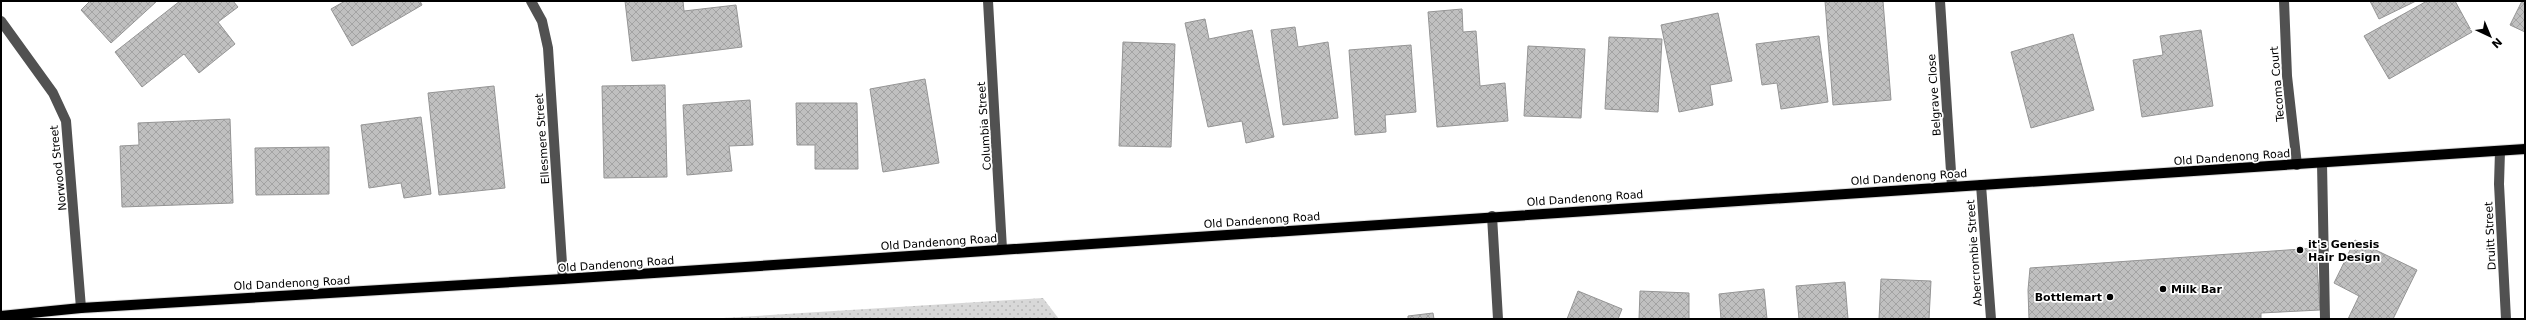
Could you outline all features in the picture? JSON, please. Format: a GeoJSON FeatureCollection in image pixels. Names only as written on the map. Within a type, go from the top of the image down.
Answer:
{"type":"FeatureCollection","features":[{"type":"Feature","properties":{"kind":"main road","name":"Old Dandenong Road"},"geometry":{"type":"LineString","coordinates":[[1,316],[82,308],[563,279],[1492,216],[2297,165],[2525,149]]}},
{"type":"Feature","properties":{"kind":"street","name":"Ellesmere Street"},"geometry":{"type":"LineString","coordinates":[[531,1],[542,21],[548,48],[563,279]]}},
{"type":"Feature","properties":{"kind":"street","name":"Columbia Street"},"geometry":{"type":"LineString","coordinates":[[988,1],[1002,250]]}},
{"type":"Feature","properties":{"kind":"street","name":"Belgrave Close"},"geometry":{"type":"LineString","coordinates":[[1940,1],[1952,186]]}},
{"type":"Feature","properties":{"kind":"street","name":"Tecoma Court"},"geometry":{"type":"LineString","coordinates":[[2284,1],[2287,76],[2297,165]]}},
{"type":"Feature","properties":{"kind":"street","name":"Norwood Street"},"geometry":{"type":"LineString","coordinates":[[1,20],[53,93],[66,121],[82,308]]}},
{"type":"Feature","properties":{"kind":"street","name":"Druitt Street"},"geometry":{"type":"LineString","coordinates":[[2500,151],[2498,184],[2506,319]]}},
{"type":"Feature","properties":{"kind":"street"},"geometry":{"type":"LineString","coordinates":[[2322,163],[2326,319]]}},
{"type":"Feature","properties":{"kind":"street","name":"Abercrombie Street"},"geometry":{"type":"LineString","coordinates":[[1981,185],[1991,319]]}},
{"type":"Feature","properties":{"kind":"street"},"geometry":{"type":"LineString","coordinates":[[1492,216],[1498,319]]}},
{"type":"Feature","properties":{"kind":"shaded area"},"geometry":{"type":"Polygon","coordinates":[[[1043,298],[1059,319],[707,319],[1043,298]]]}},
{"type":"Feature","properties":{"kind":"building"},"geometry":{"type":"Polygon","coordinates":[[[90,1],[157,1],[111,43],[81,10],[90,1]]]}},
{"type":"Feature","properties":{"kind":"building"},"geometry":{"type":"Polygon","coordinates":[[[180,1],[233,1],[238,7],[218,22],[235,44],[199,73],[184,54],[142,87],[115,52],[180,1]]]}},
{"type":"Feature","properties":{"kind":"building"},"geometry":{"type":"Polygon","coordinates":[[[345,1],[420,1],[422,5],[352,46],[331,9],[345,1]]]}},
{"type":"Feature","properties":{"kind":"building"},"geometry":{"type":"Polygon","coordinates":[[[625,1],[683,1],[684,11],[736,5],[742,47],[632,61],[625,1]]]}},
{"type":"Feature","properties":{"kind":"building"},"geometry":{"type":"Polygon","coordinates":[[[1825,1],[1883,1],[1891,100],[1833,105],[1825,1]]]}},
{"type":"Feature","properties":{"kind":"building"},"geometry":{"type":"Polygon","coordinates":[[[2370,1],[2416,1],[2379,19],[2370,1]]]}},
{"type":"Feature","properties":{"kind":"building"},"geometry":{"type":"Polygon","coordinates":[[[2427,1],[2455,1],[2472,32],[2389,79],[2364,36],[2427,1]]]}},
{"type":"Feature","properties":{"kind":"building"},"geometry":{"type":"Polygon","coordinates":[[[2522,1],[2525,1],[2525,32],[2510,25],[2522,1]]]}},
{"type":"Feature","properties":{"kind":"building"},"geometry":{"type":"Polygon","coordinates":[[[1462,9],[1463,32],[1476,31],[1480,86],[1505,83],[1508,121],[1437,127],[1428,12],[1462,9]]]}},
{"type":"Feature","properties":{"kind":"building"},"geometry":{"type":"Polygon","coordinates":[[[1718,13],[1732,81],[1710,85],[1713,105],[1679,112],[1661,25],[1718,13]]]}},
{"type":"Feature","properties":{"kind":"building"},"geometry":{"type":"Polygon","coordinates":[[[1205,19],[1209,39],[1252,30],[1274,137],[1246,143],[1242,121],[1208,127],[1185,23],[1205,19]]]}},
{"type":"Feature","properties":{"kind":"building"},"geometry":{"type":"Polygon","coordinates":[[[1295,27],[1298,47],[1328,42],[1338,118],[1283,125],[1271,30],[1295,27]]]}},
{"type":"Feature","properties":{"kind":"building"},"geometry":{"type":"Polygon","coordinates":[[[2201,30],[2213,106],[2142,117],[2133,60],[2163,55],[2160,36],[2201,30]]]}},
{"type":"Feature","properties":{"kind":"building"},"geometry":{"type":"Polygon","coordinates":[[[2073,34],[2094,110],[2031,128],[2011,52],[2073,34]]]}},
{"type":"Feature","properties":{"kind":"building"},"geometry":{"type":"Polygon","coordinates":[[[1819,36],[1828,102],[1781,109],[1777,83],[1762,85],[1756,44],[1819,36]]]}},
{"type":"Feature","properties":{"kind":"building"},"geometry":{"type":"Polygon","coordinates":[[[1609,37],[1662,39],[1658,112],[1605,109],[1609,37]]]}},
{"type":"Feature","properties":{"kind":"building"},"geometry":{"type":"Polygon","coordinates":[[[1123,42],[1175,44],[1171,147],[1119,146],[1123,42]]]}},
{"type":"Feature","properties":{"kind":"building"},"geometry":{"type":"Polygon","coordinates":[[[1411,45],[1416,112],[1385,115],[1386,132],[1355,135],[1349,50],[1411,45]]]}},
{"type":"Feature","properties":{"kind":"building"},"geometry":{"type":"Polygon","coordinates":[[[1528,46],[1585,49],[1581,118],[1524,116],[1528,46]]]}},
{"type":"Feature","properties":{"kind":"building"},"geometry":{"type":"Polygon","coordinates":[[[925,79],[939,163],[883,172],[870,89],[925,79]]]}},
{"type":"Feature","properties":{"kind":"building"},"geometry":{"type":"Polygon","coordinates":[[[665,85],[667,177],[604,178],[602,86],[665,85]]]}},
{"type":"Feature","properties":{"kind":"building"},"geometry":{"type":"Polygon","coordinates":[[[494,86],[505,188],[439,195],[428,93],[494,86]]]}},
{"type":"Feature","properties":{"kind":"building"},"geometry":{"type":"Polygon","coordinates":[[[750,100],[753,145],[729,146],[732,171],[687,175],[683,105],[750,100]]]}},
{"type":"Feature","properties":{"kind":"building"},"geometry":{"type":"Polygon","coordinates":[[[796,103],[857,103],[858,169],[815,169],[815,145],[797,145],[796,103]]]}},
{"type":"Feature","properties":{"kind":"building"},"geometry":{"type":"Polygon","coordinates":[[[421,117],[431,194],[404,198],[401,183],[369,188],[361,125],[421,117]]]}},
{"type":"Feature","properties":{"kind":"building"},"geometry":{"type":"Polygon","coordinates":[[[230,119],[233,203],[122,207],[120,146],[139,145],[138,123],[230,119]]]}},
{"type":"Feature","properties":{"kind":"building"},"geometry":{"type":"Polygon","coordinates":[[[329,147],[329,194],[256,195],[255,148],[329,147]]]}},
{"type":"Feature","properties":{"kind":"building"},"geometry":{"type":"Polygon","coordinates":[[[2355,240],[2417,270],[2393,319],[2348,319],[2359,296],[2334,283],[2355,240]]]}},
{"type":"Feature","properties":{"kind":"building"},"geometry":{"type":"Polygon","coordinates":[[[2316,248],[2320,310],[2261,313],[2261,319],[2029,319],[2028,290],[2030,268],[2316,248]]]}},
{"type":"Feature","properties":{"kind":"building"},"geometry":{"type":"Polygon","coordinates":[[[1881,279],[1931,281],[1929,319],[1879,319],[1881,279]]]}},
{"type":"Feature","properties":{"kind":"building"},"geometry":{"type":"Polygon","coordinates":[[[1845,282],[1848,319],[1799,319],[1796,286],[1845,282]]]}},
{"type":"Feature","properties":{"kind":"building"},"geometry":{"type":"Polygon","coordinates":[[[1764,289],[1767,319],[1721,319],[1719,294],[1764,289]]]}},
{"type":"Feature","properties":{"kind":"building"},"geometry":{"type":"Polygon","coordinates":[[[1578,291],[1622,309],[1618,319],[1567,319],[1578,291]]]}},
{"type":"Feature","properties":{"kind":"building"},"geometry":{"type":"Polygon","coordinates":[[[1640,291],[1689,293],[1689,319],[1639,319],[1640,291]]]}},
{"type":"Feature","properties":{"kind":"building"},"geometry":{"type":"Polygon","coordinates":[[[1433,313],[1434,319],[1408,319],[1408,316],[1433,313]]]}},
{"type":"Feature","properties":{"kind":"place","name":"it's Genesis Hair Design"},"geometry":{"type":"Point","coordinates":[2300,250]}},
{"type":"Feature","properties":{"kind":"place","name":"Milk Bar"},"geometry":{"type":"Point","coordinates":[2163,289]}},
{"type":"Feature","properties":{"kind":"place","name":"Bottlemart"},"geometry":{"type":"Point","coordinates":[2110,297]}}]}
